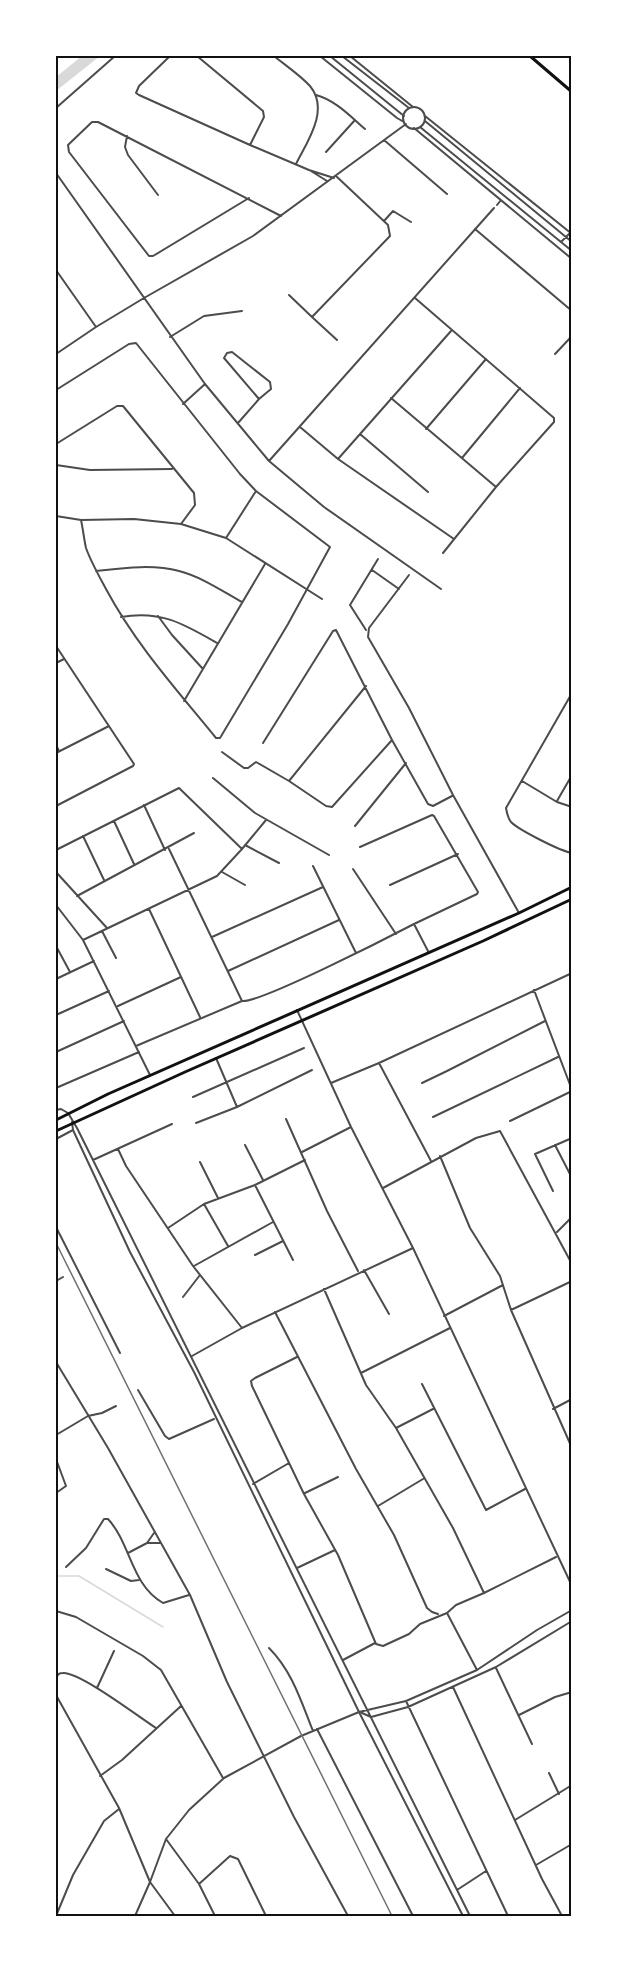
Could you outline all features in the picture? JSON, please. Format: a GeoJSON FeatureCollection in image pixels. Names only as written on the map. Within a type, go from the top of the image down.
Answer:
{"type":"FeatureCollection","features":[{"type":"Feature","properties":{"kind":"main road"},"geometry":{"type":"LineString","coordinates":[[530,56],[572,92]]}},
{"type":"Feature","properties":{"kind":"main road"},"geometry":{"type":"LineString","coordinates":[[56,1120],[150,1075],[519,913],[572,887]]}},
{"type":"Feature","properties":{"kind":"main road"},"geometry":{"type":"LineString","coordinates":[[56,1131],[483,941],[572,899]]}},
{"type":"Feature","properties":{"kind":"street"},"geometry":{"type":"LineString","coordinates":[[56,108],[115,56]]}},
{"type":"Feature","properties":{"kind":"street"},"geometry":{"type":"LineString","coordinates":[[170,56],[139,86],[136,93],[309,170],[328,182]]}},
{"type":"Feature","properties":{"kind":"street"},"geometry":{"type":"LineString","coordinates":[[197,56],[263,111],[264,117],[250,145]]}},
{"type":"Feature","properties":{"kind":"street"},"geometry":{"type":"LineString","coordinates":[[274,56],[309,86],[316,95],[319,107],[317,117],[296,164]]}},
{"type":"Feature","properties":{"kind":"street"},"geometry":{"type":"LineString","coordinates":[[321,56],[397,118],[414,128],[572,259]]}},
{"type":"Feature","properties":{"kind":"street"},"geometry":{"type":"LineString","coordinates":[[330,56],[404,116],[405,123]]}},
{"type":"Feature","properties":{"kind":"street"},"geometry":{"type":"LineString","coordinates":[[342,56],[411,107],[420,108],[425,116],[571,233],[561,243]]}},
{"type":"Feature","properties":{"kind":"street"},"geometry":{"type":"LineString","coordinates":[[350,56],[411,107]]}},
{"type":"Feature","properties":{"kind":"street"},"geometry":{"type":"LineString","coordinates":[[316,95],[324,97],[365,129]]}},
{"type":"Feature","properties":{"kind":"street"},"geometry":{"type":"LineString","coordinates":[[404,116],[411,107]]}},
{"type":"Feature","properties":{"kind":"street"},"geometry":{"type":"LineString","coordinates":[[414,128],[420,127],[425,121],[425,116]]}},
{"type":"Feature","properties":{"kind":"street"},"geometry":{"type":"LineString","coordinates":[[326,152],[355,120]]}},
{"type":"Feature","properties":{"kind":"street"},"geometry":{"type":"LineString","coordinates":[[249,198],[153,256],[148,256],[68,148],[70,141],[95,121],[102,123],[249,198],[281,216]]}},
{"type":"Feature","properties":{"kind":"street"},"geometry":{"type":"LineString","coordinates":[[425,121],[572,242]]}},
{"type":"Feature","properties":{"kind":"street"},"geometry":{"type":"LineString","coordinates":[[56,354],[144,298],[254,236],[405,123]]}},
{"type":"Feature","properties":{"kind":"street"},"geometry":{"type":"LineString","coordinates":[[420,127],[572,251]]}},
{"type":"Feature","properties":{"kind":"street"},"geometry":{"type":"LineString","coordinates":[[127,136],[125,147],[128,154],[158,195]]}},
{"type":"Feature","properties":{"kind":"street"},"geometry":{"type":"LineString","coordinates":[[384,140],[447,194]]}},
{"type":"Feature","properties":{"kind":"street"},"geometry":{"type":"LineString","coordinates":[[309,170],[335,177],[384,221],[390,231],[390,236],[312,317]]}},
{"type":"Feature","properties":{"kind":"street"},"geometry":{"type":"LineString","coordinates":[[56,173],[170,338],[205,384],[269,460],[324,507],[441,589]]}},
{"type":"Feature","properties":{"kind":"street"},"geometry":{"type":"LineString","coordinates":[[269,460],[501,200]]}},
{"type":"Feature","properties":{"kind":"street"},"geometry":{"type":"LineString","coordinates":[[384,221],[393,211],[411,222]]}},
{"type":"Feature","properties":{"kind":"street"},"geometry":{"type":"LineString","coordinates":[[475,229],[572,311]]}},
{"type":"Feature","properties":{"kind":"street"},"geometry":{"type":"LineString","coordinates":[[56,270],[96,327]]}},
{"type":"Feature","properties":{"kind":"street"},"geometry":{"type":"LineString","coordinates":[[290,295],[337,340]]}},
{"type":"Feature","properties":{"kind":"street"},"geometry":{"type":"LineString","coordinates":[[415,298],[554,418],[554,422],[496,487],[443,553]]}},
{"type":"Feature","properties":{"kind":"street"},"geometry":{"type":"LineString","coordinates":[[170,338],[204,315],[242,311]]}},
{"type":"Feature","properties":{"kind":"street"},"geometry":{"type":"LineString","coordinates":[[338,459],[451,330]]}},
{"type":"Feature","properties":{"kind":"street"},"geometry":{"type":"LineString","coordinates":[[555,354],[572,336]]}},
{"type":"Feature","properties":{"kind":"street"},"geometry":{"type":"LineString","coordinates":[[56,390],[129,344],[138,344],[240,474],[256,490],[330,547],[308,589],[220,738],[216,738],[184,701],[121,617],[86,548],[81,520]]}},
{"type":"Feature","properties":{"kind":"street"},"geometry":{"type":"LineString","coordinates":[[238,423],[258,399],[271,389],[270,382],[232,352],[227,352],[224,358],[258,399]]}},
{"type":"Feature","properties":{"kind":"street"},"geometry":{"type":"LineString","coordinates":[[426,429],[486,359]]}},
{"type":"Feature","properties":{"kind":"street"},"geometry":{"type":"LineString","coordinates":[[183,404],[205,384]]}},
{"type":"Feature","properties":{"kind":"street"},"geometry":{"type":"LineString","coordinates":[[462,459],[520,388]]}},
{"type":"Feature","properties":{"kind":"street"},"geometry":{"type":"LineString","coordinates":[[390,398],[496,487]]}},
{"type":"Feature","properties":{"kind":"street"},"geometry":{"type":"LineString","coordinates":[[56,444],[120,406],[125,408],[194,493],[195,505],[181,524]]}},
{"type":"Feature","properties":{"kind":"street"},"geometry":{"type":"LineString","coordinates":[[300,427],[338,459],[454,539]]}},
{"type":"Feature","properties":{"kind":"street"},"geometry":{"type":"LineString","coordinates":[[360,434],[428,492]]}},
{"type":"Feature","properties":{"kind":"street"},"geometry":{"type":"LineString","coordinates":[[56,465],[90,470],[174,469]]}},
{"type":"Feature","properties":{"kind":"street"},"geometry":{"type":"LineString","coordinates":[[226,538],[256,490]]}},
{"type":"Feature","properties":{"kind":"street"},"geometry":{"type":"LineString","coordinates":[[56,516],[81,520],[134,519],[181,524],[226,538],[322,599]]}},
{"type":"Feature","properties":{"kind":"street"},"geometry":{"type":"LineString","coordinates":[[378,560],[350,607],[367,632],[409,708],[453,795],[519,913]]}},
{"type":"Feature","properties":{"kind":"street"},"geometry":{"type":"LineString","coordinates":[[184,701],[265,563]]}},
{"type":"Feature","properties":{"kind":"street"},"geometry":{"type":"LineString","coordinates":[[96,571],[142,568],[179,571],[242,602]]}},
{"type":"Feature","properties":{"kind":"street"},"geometry":{"type":"LineString","coordinates":[[372,570],[399,589]]}},
{"type":"Feature","properties":{"kind":"street"},"geometry":{"type":"LineString","coordinates":[[367,632],[409,575]]}},
{"type":"Feature","properties":{"kind":"street"},"geometry":{"type":"LineString","coordinates":[[121,617],[138,614],[158,616],[180,622],[217,643]]}},
{"type":"Feature","properties":{"kind":"street"},"geometry":{"type":"LineString","coordinates":[[158,616],[203,669]]}},
{"type":"Feature","properties":{"kind":"street"},"geometry":{"type":"LineString","coordinates":[[263,743],[334,630],[366,686],[392,740],[431,806],[453,795]]}},
{"type":"Feature","properties":{"kind":"street"},"geometry":{"type":"LineString","coordinates":[[56,646],[134,761],[133,766],[56,806]]}},
{"type":"Feature","properties":{"kind":"street"},"geometry":{"type":"LineString","coordinates":[[56,663],[64,659]]}},
{"type":"Feature","properties":{"kind":"street"},"geometry":{"type":"LineString","coordinates":[[289,781],[366,686]]}},
{"type":"Feature","properties":{"kind":"street"},"geometry":{"type":"LineString","coordinates":[[572,693],[506,808],[508,817],[515,825],[557,848],[572,853]]}},
{"type":"Feature","properties":{"kind":"street"},"geometry":{"type":"LineString","coordinates":[[56,745],[57,752],[109,726]]}},
{"type":"Feature","properties":{"kind":"street"},"geometry":{"type":"LineString","coordinates":[[222,752],[244,768],[256,762],[326,806],[332,807],[392,740]]}},
{"type":"Feature","properties":{"kind":"street"},"geometry":{"type":"LineString","coordinates":[[355,826],[406,764]]}},
{"type":"Feature","properties":{"kind":"street"},"geometry":{"type":"LineString","coordinates":[[557,802],[572,775]]}},
{"type":"Feature","properties":{"kind":"street"},"geometry":{"type":"LineString","coordinates":[[213,778],[244,805],[266,820],[329,855]]}},
{"type":"Feature","properties":{"kind":"street"},"geometry":{"type":"LineString","coordinates":[[522,781],[557,802],[572,807]]}},
{"type":"Feature","properties":{"kind":"street"},"geometry":{"type":"LineString","coordinates":[[56,850],[179,788],[242,849]]}},
{"type":"Feature","properties":{"kind":"street"},"geometry":{"type":"LineString","coordinates":[[144,805],[189,890],[242,1001]]}},
{"type":"Feature","properties":{"kind":"street"},"geometry":{"type":"LineString","coordinates":[[136,1046],[242,1001],[259,997],[477,894],[477,889],[458,854],[433,815],[360,847]]}},
{"type":"Feature","properties":{"kind":"street"},"geometry":{"type":"LineString","coordinates":[[83,940],[222,872],[266,820]]}},
{"type":"Feature","properties":{"kind":"street"},"geometry":{"type":"LineString","coordinates":[[114,821],[134,864]]}},
{"type":"Feature","properties":{"kind":"street"},"geometry":{"type":"LineString","coordinates":[[77,896],[194,833]]}},
{"type":"Feature","properties":{"kind":"street"},"geometry":{"type":"LineString","coordinates":[[83,836],[104,880]]}},
{"type":"Feature","properties":{"kind":"street"},"geometry":{"type":"LineString","coordinates":[[245,845],[279,862]]}},
{"type":"Feature","properties":{"kind":"street"},"geometry":{"type":"LineString","coordinates":[[390,885],[458,854]]}},
{"type":"Feature","properties":{"kind":"street"},"geometry":{"type":"LineString","coordinates":[[314,866],[356,953]]}},
{"type":"Feature","properties":{"kind":"street"},"geometry":{"type":"LineString","coordinates":[[353,869],[396,934]]}},
{"type":"Feature","properties":{"kind":"street"},"geometry":{"type":"LineString","coordinates":[[56,872],[107,928]]}},
{"type":"Feature","properties":{"kind":"street"},"geometry":{"type":"LineString","coordinates":[[222,872],[245,885]]}},
{"type":"Feature","properties":{"kind":"street"},"geometry":{"type":"LineString","coordinates":[[212,937],[323,887]]}},
{"type":"Feature","properties":{"kind":"street"},"geometry":{"type":"LineString","coordinates":[[56,905],[83,940],[150,1075]]}},
{"type":"Feature","properties":{"kind":"street"},"geometry":{"type":"LineString","coordinates":[[149,909],[201,1018]]}},
{"type":"Feature","properties":{"kind":"street"},"geometry":{"type":"LineString","coordinates":[[228,971],[339,920]]}},
{"type":"Feature","properties":{"kind":"street"},"geometry":{"type":"LineString","coordinates":[[414,924],[429,953]]}},
{"type":"Feature","properties":{"kind":"street"},"geometry":{"type":"LineString","coordinates":[[102,931],[116,958]]}},
{"type":"Feature","properties":{"kind":"street"},"geometry":{"type":"LineString","coordinates":[[56,946],[70,972]]}},
{"type":"Feature","properties":{"kind":"street"},"geometry":{"type":"LineString","coordinates":[[56,979],[94,961]]}},
{"type":"Feature","properties":{"kind":"street"},"geometry":{"type":"LineString","coordinates":[[331,1083],[379,1064],[534,990],[571,975]]}},
{"type":"Feature","properties":{"kind":"street"},"geometry":{"type":"LineString","coordinates":[[117,1006],[181,977]]}},
{"type":"Feature","properties":{"kind":"street"},"geometry":{"type":"LineString","coordinates":[[510,1121],[572,1090],[534,990]]}},
{"type":"Feature","properties":{"kind":"street"},"geometry":{"type":"LineString","coordinates":[[56,1015],[109,991]]}},
{"type":"Feature","properties":{"kind":"street"},"geometry":{"type":"LineString","coordinates":[[297,1010],[351,1128],[413,1248],[572,1586]]}},
{"type":"Feature","properties":{"kind":"street"},"geometry":{"type":"LineString","coordinates":[[56,1052],[124,1021]]}},
{"type":"Feature","properties":{"kind":"street"},"geometry":{"type":"LineString","coordinates":[[422,1083],[545,1021]]}},
{"type":"Feature","properties":{"kind":"street"},"geometry":{"type":"LineString","coordinates":[[193,1097],[303,1048]]}},
{"type":"Feature","properties":{"kind":"street"},"geometry":{"type":"LineString","coordinates":[[56,1088],[139,1052]]}},
{"type":"Feature","properties":{"kind":"street"},"geometry":{"type":"LineString","coordinates":[[433,1117],[558,1057]]}},
{"type":"Feature","properties":{"kind":"street"},"geometry":{"type":"LineString","coordinates":[[216,1058],[237,1107]]}},
{"type":"Feature","properties":{"kind":"street"},"geometry":{"type":"LineString","coordinates":[[379,1064],[431,1161]]}},
{"type":"Feature","properties":{"kind":"street"},"geometry":{"type":"LineString","coordinates":[[195,1123],[237,1107],[312,1070]]}},
{"type":"Feature","properties":{"kind":"street"},"geometry":{"type":"LineString","coordinates":[[56,1110],[61,1109],[68,1113],[93,1160],[470,1917]]}},
{"type":"Feature","properties":{"kind":"street"},"geometry":{"type":"LineString","coordinates":[[286,1119],[327,1211],[358,1272]]}},
{"type":"Feature","properties":{"kind":"street"},"geometry":{"type":"LineString","coordinates":[[72,1122],[73,1130],[130,1252],[194,1372],[359,1712],[463,1917]]}},
{"type":"Feature","properties":{"kind":"street"},"geometry":{"type":"LineString","coordinates":[[93,1160],[172,1124]]}},
{"type":"Feature","properties":{"kind":"street"},"geometry":{"type":"LineString","coordinates":[[301,1152],[351,1128]]}},
{"type":"Feature","properties":{"kind":"street"},"geometry":{"type":"LineString","coordinates":[[56,1139],[73,1130]]}},
{"type":"Feature","properties":{"kind":"street"},"geometry":{"type":"LineString","coordinates":[[383,1188],[476,1138],[500,1131],[572,1264]]}},
{"type":"Feature","properties":{"kind":"street"},"geometry":{"type":"LineString","coordinates":[[553,1191],[535,1156],[537,1153],[572,1138]]}},
{"type":"Feature","properties":{"kind":"street"},"geometry":{"type":"LineString","coordinates":[[555,1145],[572,1178]]}},
{"type":"Feature","properties":{"kind":"street"},"geometry":{"type":"LineString","coordinates":[[245,1146],[263,1181]]}},
{"type":"Feature","properties":{"kind":"street"},"geometry":{"type":"LineString","coordinates":[[118,1149],[193,1266],[242,1328]]}},
{"type":"Feature","properties":{"kind":"street"},"geometry":{"type":"LineString","coordinates":[[440,1156],[470,1228],[497,1270],[511,1310],[572,1448]]}},
{"type":"Feature","properties":{"kind":"street"},"geometry":{"type":"LineString","coordinates":[[168,1228],[204,1204],[255,1185],[305,1160]]}},
{"type":"Feature","properties":{"kind":"street"},"geometry":{"type":"LineString","coordinates":[[200,1161],[218,1198]]}},
{"type":"Feature","properties":{"kind":"street"},"geometry":{"type":"LineString","coordinates":[[255,1185],[293,1260]]}},
{"type":"Feature","properties":{"kind":"street"},"geometry":{"type":"LineString","coordinates":[[204,1204],[229,1246]]}},
{"type":"Feature","properties":{"kind":"street"},"geometry":{"type":"LineString","coordinates":[[556,1233],[572,1217]]}},
{"type":"Feature","properties":{"kind":"street"},"geometry":{"type":"LineString","coordinates":[[193,1266],[273,1222]]}},
{"type":"Feature","properties":{"kind":"street"},"geometry":{"type":"LineString","coordinates":[[56,1227],[120,1353]]}},
{"type":"Feature","properties":{"kind":"street"},"geometry":{"type":"LineString","coordinates":[[255,1255],[283,1241]]}},
{"type":"Feature","properties":{"kind":"street"},"geometry":{"type":"LineString","coordinates":[[191,1356],[242,1328],[413,1248]]}},
{"type":"Feature","properties":{"kind":"street"},"geometry":{"type":"LineString","coordinates":[[364,1270],[388,1314]]}},
{"type":"Feature","properties":{"kind":"street"},"geometry":{"type":"LineString","coordinates":[[183,1297],[200,1275]]}},
{"type":"Feature","properties":{"kind":"street"},"geometry":{"type":"LineString","coordinates":[[56,1281],[63,1277]]}},
{"type":"Feature","properties":{"kind":"street"},"geometry":{"type":"LineString","coordinates":[[511,1310],[572,1281]]}},
{"type":"Feature","properties":{"kind":"street"},"geometry":{"type":"LineString","coordinates":[[444,1316],[503,1285]]}},
{"type":"Feature","properties":{"kind":"street"},"geometry":{"type":"LineString","coordinates":[[324,1289],[360,1374],[396,1428],[453,1528],[484,1593]]}},
{"type":"Feature","properties":{"kind":"street"},"geometry":{"type":"LineString","coordinates":[[275,1312],[356,1469],[394,1535],[427,1608],[441,1614]]}},
{"type":"Feature","properties":{"kind":"street"},"geometry":{"type":"LineString","coordinates":[[360,1374],[450,1329]]}},
{"type":"Feature","properties":{"kind":"street"},"geometry":{"type":"LineString","coordinates":[[297,1357],[251,1381],[252,1386],[304,1494],[335,1550],[375,1643],[383,1646],[408,1634],[420,1624],[447,1613],[456,1605],[557,1556]]}},
{"type":"Feature","properties":{"kind":"street"},"geometry":{"type":"LineString","coordinates":[[56,1362],[108,1448],[189,1595],[227,1682],[294,1817],[348,1917]]}},
{"type":"Feature","properties":{"kind":"street"},"geometry":{"type":"LineString","coordinates":[[422,1384],[486,1510],[525,1489]]}},
{"type":"Feature","properties":{"kind":"street"},"geometry":{"type":"LineString","coordinates":[[138,1390],[169,1439],[215,1418]]}},
{"type":"Feature","properties":{"kind":"street"},"geometry":{"type":"LineString","coordinates":[[553,1409],[572,1399]]}},
{"type":"Feature","properties":{"kind":"street"},"geometry":{"type":"LineString","coordinates":[[56,1435],[88,1416],[102,1413],[116,1406]]}},
{"type":"Feature","properties":{"kind":"street"},"geometry":{"type":"LineString","coordinates":[[396,1428],[434,1408]]}},
{"type":"Feature","properties":{"kind":"street"},"geometry":{"type":"LineString","coordinates":[[567,1440],[572,1438]]}},
{"type":"Feature","properties":{"kind":"street"},"geometry":{"type":"LineString","coordinates":[[56,1460],[66,1486],[56,1493]]}},
{"type":"Feature","properties":{"kind":"street"},"geometry":{"type":"LineString","coordinates":[[253,1484],[289,1463]]}},
{"type":"Feature","properties":{"kind":"street"},"geometry":{"type":"LineString","coordinates":[[304,1494],[338,1477]]}},
{"type":"Feature","properties":{"kind":"street"},"geometry":{"type":"LineString","coordinates":[[378,1506],[423,1479]]}},
{"type":"Feature","properties":{"kind":"street"},"geometry":{"type":"LineString","coordinates":[[66,1567],[86,1548],[106,1519],[110,1521],[139,1580],[152,1594],[163,1603],[189,1595]]}},
{"type":"Feature","properties":{"kind":"street"},"geometry":{"type":"LineString","coordinates":[[127,1554],[147,1543],[155,1532]]}},
{"type":"Feature","properties":{"kind":"street"},"geometry":{"type":"LineString","coordinates":[[147,1543],[161,1543]]}},
{"type":"Feature","properties":{"kind":"street"},"geometry":{"type":"LineString","coordinates":[[297,1568],[335,1550]]}},
{"type":"Feature","properties":{"kind":"street"},"geometry":{"type":"LineString","coordinates":[[106,1569],[131,1581],[139,1580]]}},
{"type":"Feature","properties":{"kind":"street"},"geometry":{"type":"LineString","coordinates":[[135,1917],[166,1839],[189,1810],[224,1778],[300,1736],[359,1712],[406,1701],[477,1670],[572,1610]]}},
{"type":"Feature","properties":{"kind":"street"},"geometry":{"type":"LineString","coordinates":[[56,1611],[76,1617],[143,1656],[161,1670],[224,1778]]}},
{"type":"Feature","properties":{"kind":"street"},"geometry":{"type":"LineString","coordinates":[[447,1613],[477,1670]]}},
{"type":"Feature","properties":{"kind":"street"},"geometry":{"type":"LineString","coordinates":[[364,1721],[408,1707],[496,1667],[572,1621]]}},
{"type":"Feature","properties":{"kind":"street"},"geometry":{"type":"LineString","coordinates":[[342,1660],[375,1643]]}},
{"type":"Feature","properties":{"kind":"street"},"geometry":{"type":"LineString","coordinates":[[269,1648],[285,1667],[302,1701],[313,1731]]}},
{"type":"Feature","properties":{"kind":"street"},"geometry":{"type":"LineString","coordinates":[[97,1688],[114,1651]]}},
{"type":"Feature","properties":{"kind":"street"},"geometry":{"type":"LineString","coordinates":[[496,1667],[532,1744]]}},
{"type":"Feature","properties":{"kind":"street"},"geometry":{"type":"LineString","coordinates":[[56,1678],[58,1674],[64,1673],[97,1688],[156,1728]]}},
{"type":"Feature","properties":{"kind":"street"},"geometry":{"type":"LineString","coordinates":[[453,1687],[562,1917]]}},
{"type":"Feature","properties":{"kind":"street"},"geometry":{"type":"LineString","coordinates":[[519,1715],[555,1697],[571,1693]]}},
{"type":"Feature","properties":{"kind":"street"},"geometry":{"type":"LineString","coordinates":[[56,1695],[119,1808],[150,1882],[175,1917]]}},
{"type":"Feature","properties":{"kind":"street"},"geometry":{"type":"LineString","coordinates":[[406,1701],[508,1917]]}},
{"type":"Feature","properties":{"kind":"street"},"geometry":{"type":"LineString","coordinates":[[100,1776],[122,1760],[181,1706]]}},
{"type":"Feature","properties":{"kind":"street"},"geometry":{"type":"LineString","coordinates":[[359,1712],[371,1717]]}},
{"type":"Feature","properties":{"kind":"street"},"geometry":{"type":"LineString","coordinates":[[317,1729],[412,1917]]}},
{"type":"Feature","properties":{"kind":"street"},"geometry":{"type":"LineString","coordinates":[[549,1773],[559,1794]]}},
{"type":"Feature","properties":{"kind":"street"},"geometry":{"type":"LineString","coordinates":[[515,1820],[572,1785]]}},
{"type":"Feature","properties":{"kind":"street"},"geometry":{"type":"LineString","coordinates":[[56,1917],[73,1875],[104,1821],[119,1808]]}},
{"type":"Feature","properties":{"kind":"street"},"geometry":{"type":"LineString","coordinates":[[166,1839],[199,1884],[215,1917]]}},
{"type":"Feature","properties":{"kind":"street"},"geometry":{"type":"LineString","coordinates":[[536,1865],[572,1844]]}},
{"type":"Feature","properties":{"kind":"street"},"geometry":{"type":"LineString","coordinates":[[199,1884],[230,1856],[234,1857],[238,1859],[266,1917]]}},
{"type":"Feature","properties":{"kind":"street"},"geometry":{"type":"LineString","coordinates":[[457,1890],[486,1870]]}},
{"type":"Feature","properties":{"kind":"shaded area"},"geometry":{"type":"Polygon","coordinates":[[[82,56],[100,56],[56,91],[56,77],[82,56]]]}},
{"type":"Feature","properties":{"kind":"waterway"},"geometry":{"type":"LineString","coordinates":[[56,1576],[79,1576],[163,1627]]}},
{"type":"Feature","properties":{"kind":"railway"},"geometry":{"type":"LineString","coordinates":[[56,1243],[392,1916]]}}]}
